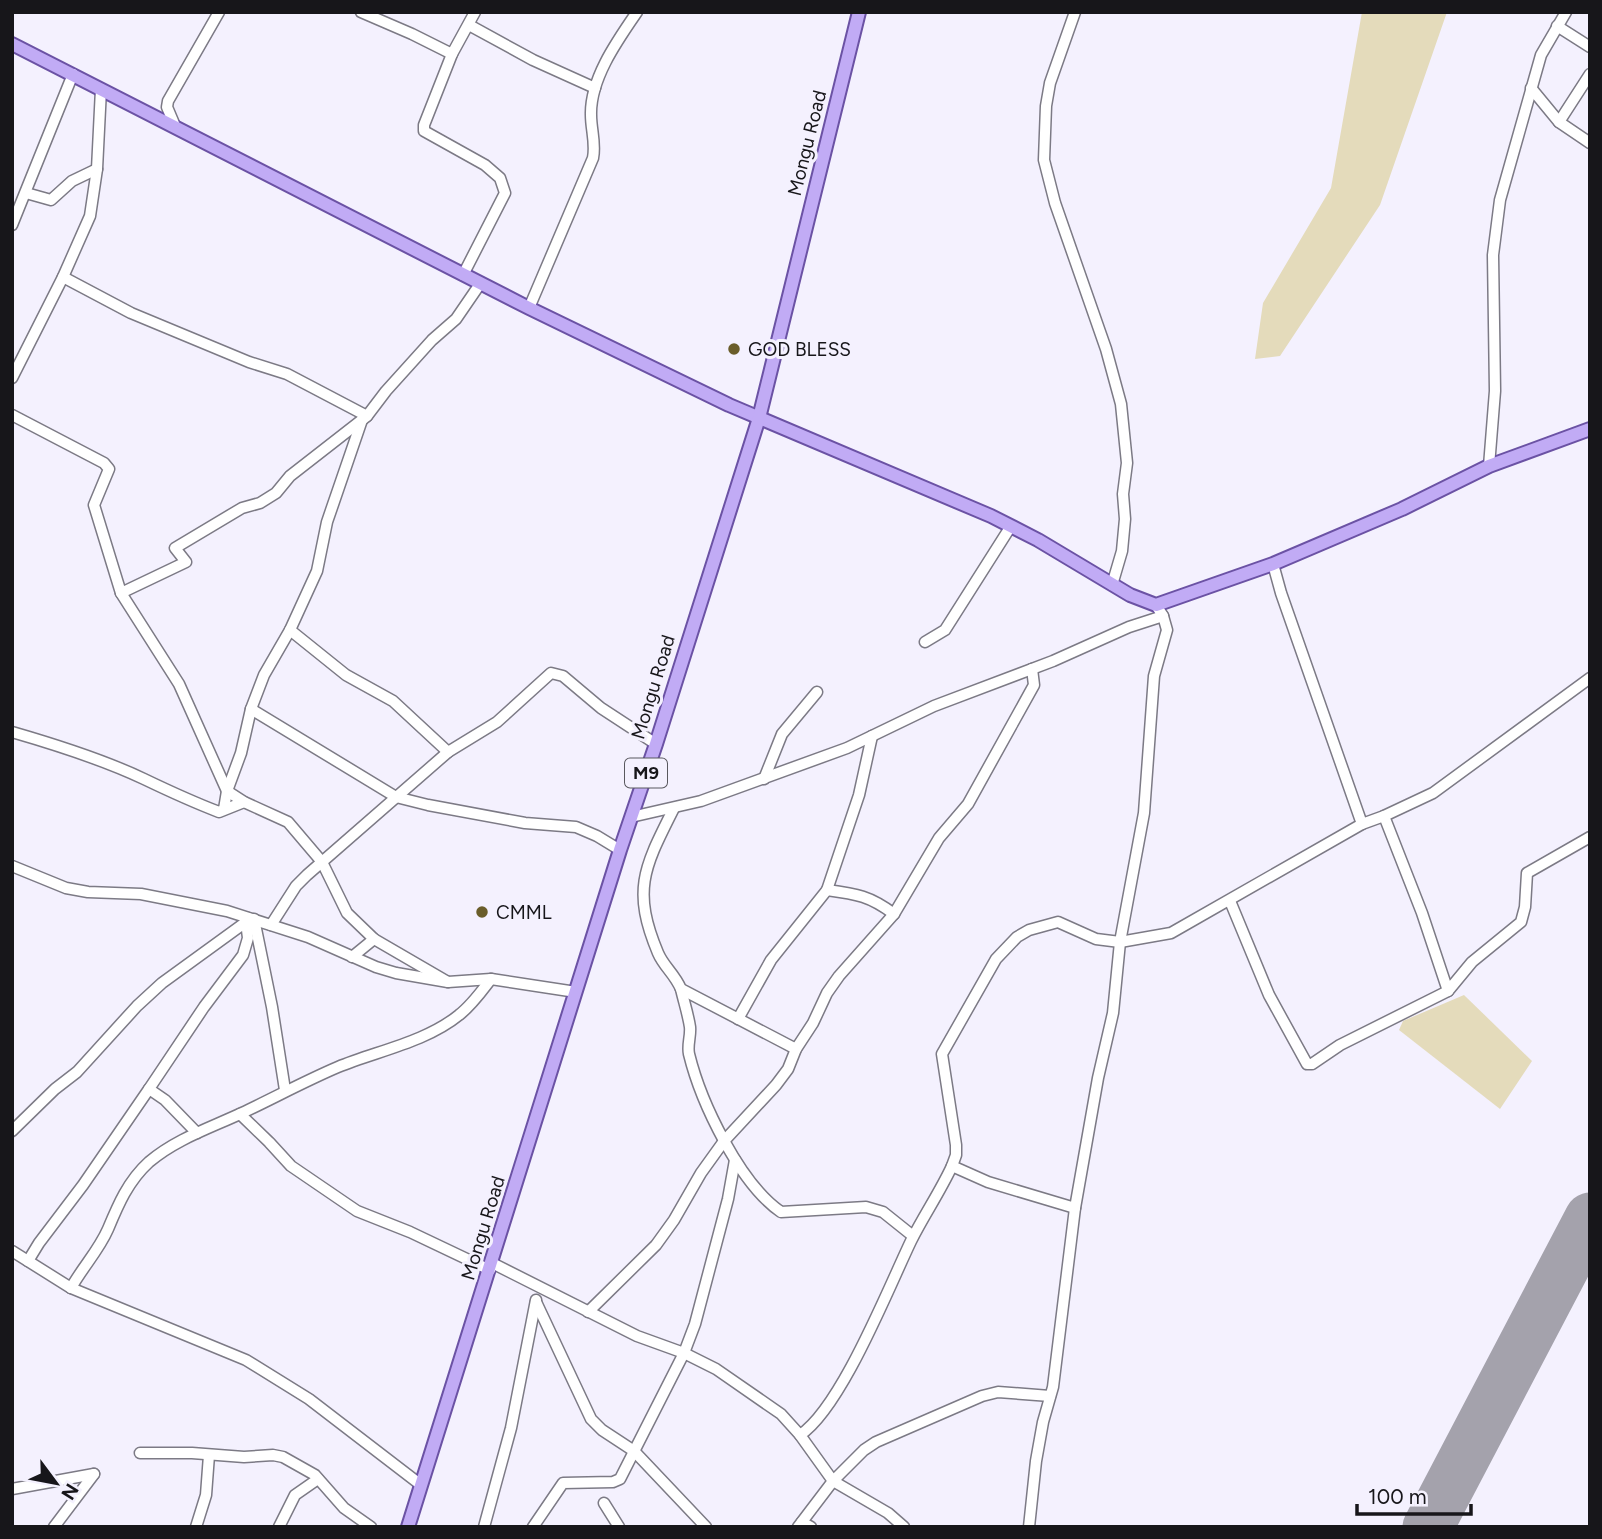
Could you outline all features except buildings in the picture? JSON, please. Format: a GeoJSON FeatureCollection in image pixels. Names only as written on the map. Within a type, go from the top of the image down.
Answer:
{"type":"FeatureCollection","features":[{"type":"Feature","properties":{"kind":"main road","name":"Mongu Road"},"geometry":{"type":"LineString","coordinates":[[408,1527],[620,850],[759,418],[859,12]]}},
{"type":"Feature","properties":{"kind":"main road"},"geometry":{"type":"LineString","coordinates":[[12,44],[529,309],[759,418],[1011,526],[1159,610],[1402,509],[1489,466],[1590,429]]}},
{"type":"Feature","properties":{"kind":"street"},"geometry":{"type":"LineString","coordinates":[[175,126],[167,107],[168,101],[219,12]]}},
{"type":"Feature","properties":{"kind":"street"},"geometry":{"type":"LineString","coordinates":[[361,12],[452,54]]}},
{"type":"Feature","properties":{"kind":"street"},"geometry":{"type":"LineString","coordinates":[[463,275],[505,193],[500,178],[493,171],[424,131],[424,125],[452,54],[475,12]]}},
{"type":"Feature","properties":{"kind":"street"},"geometry":{"type":"LineString","coordinates":[[529,309],[593,158],[595,143],[591,115],[595,88],[637,12]]}},
{"type":"Feature","properties":{"kind":"street"},"geometry":{"type":"LineString","coordinates":[[1074,12],[1050,83],[1046,106],[1044,160],[1055,203],[1106,349],[1121,404],[1127,463],[1122,494],[1125,519],[1122,551],[1112,585]]}},
{"type":"Feature","properties":{"kind":"street"},"geometry":{"type":"LineString","coordinates":[[1489,466],[1494,391],[1493,255],[1500,200],[1541,55],[1566,12]]}},
{"type":"Feature","properties":{"kind":"street"},"geometry":{"type":"LineString","coordinates":[[469,25],[533,60],[595,88]]}},
{"type":"Feature","properties":{"kind":"street"},"geometry":{"type":"LineString","coordinates":[[1558,26],[1590,47]]}},
{"type":"Feature","properties":{"kind":"street"},"geometry":{"type":"LineString","coordinates":[[12,225],[73,74]]}},
{"type":"Feature","properties":{"kind":"street"},"geometry":{"type":"LineString","coordinates":[[1559,122],[1590,74]]}},
{"type":"Feature","properties":{"kind":"street"},"geometry":{"type":"LineString","coordinates":[[1531,88],[1559,122],[1590,143]]}},
{"type":"Feature","properties":{"kind":"street"},"geometry":{"type":"LineString","coordinates":[[12,378],[63,277],[90,216],[97,169],[102,89]]}},
{"type":"Feature","properties":{"kind":"street"},"geometry":{"type":"LineString","coordinates":[[26,193],[51,200],[72,181],[97,169]]}},
{"type":"Feature","properties":{"kind":"street"},"geometry":{"type":"LineString","coordinates":[[63,277],[131,313],[237,357],[287,374],[364,418]]}},
{"type":"Feature","properties":{"kind":"street"},"geometry":{"type":"LineString","coordinates":[[121,593],[186,562],[175,548],[242,508],[260,503],[276,494],[290,475],[364,418],[412,362],[456,319],[480,284]]}},
{"type":"Feature","properties":{"kind":"street"},"geometry":{"type":"LineString","coordinates":[[12,415],[104,463],[109,469],[94,505],[121,593],[178,684],[227,790],[243,802],[288,822],[322,862],[347,913],[374,939],[448,982]]}},
{"type":"Feature","properties":{"kind":"street"},"geometry":{"type":"LineString","coordinates":[[224,810],[227,790],[241,753],[251,709],[264,675],[290,630],[317,571],[327,522],[364,418]]}},
{"type":"Feature","properties":{"kind":"street"},"geometry":{"type":"LineString","coordinates":[[925,642],[945,630],[1011,526]]}},
{"type":"Feature","properties":{"kind":"street"},"geometry":{"type":"LineString","coordinates":[[1273,564],[1362,824]]}},
{"type":"Feature","properties":{"kind":"street"},"geometry":{"type":"LineString","coordinates":[[631,817],[674,808],[847,748],[934,706],[1032,669],[1129,627],[1159,610],[1167,630],[1154,676],[1144,813],[1120,942],[1113,1013],[1098,1078],[1075,1208],[1051,1396],[1036,1461],[1029,1527]]}},
{"type":"Feature","properties":{"kind":"street"},"geometry":{"type":"LineString","coordinates":[[290,630],[346,675],[393,701],[448,752]]}},
{"type":"Feature","properties":{"kind":"street"},"geometry":{"type":"LineString","coordinates":[[588,1312],[656,1245],[724,1141],[788,1069],[827,993],[894,914],[939,838],[968,804],[1034,685],[1032,669]]}},
{"type":"Feature","properties":{"kind":"street"},"geometry":{"type":"LineString","coordinates":[[271,925],[296,886],[322,862],[448,752],[497,722],[551,673],[563,676],[610,715],[656,744]]}},
{"type":"Feature","properties":{"kind":"street"},"geometry":{"type":"LineString","coordinates":[[800,1435],[817,1421],[825,1410],[860,1347],[913,1236],[939,1195],[953,1166],[956,1144],[942,1054],[996,959],[1011,942],[1029,930],[1058,922],[1096,939],[1120,942],[1171,933],[1362,824],[1433,793],[1590,678]]}},
{"type":"Feature","properties":{"kind":"street"},"geometry":{"type":"LineString","coordinates":[[764,779],[782,734],[817,692]]}},
{"type":"Feature","properties":{"kind":"street"},"geometry":{"type":"LineString","coordinates":[[251,709],[396,797],[428,806],[525,823],[576,827],[620,850]]}},
{"type":"Feature","properties":{"kind":"street"},"geometry":{"type":"LineString","coordinates":[[12,732],[89,757],[144,779],[181,799],[219,812],[243,802]]}},
{"type":"Feature","properties":{"kind":"street"},"geometry":{"type":"LineString","coordinates":[[738,1019],[771,960],[827,890],[859,795],[872,736]]}},
{"type":"Feature","properties":{"kind":"street"},"geometry":{"type":"LineString","coordinates":[[674,808],[648,862],[642,896],[658,953],[677,978],[681,989],[690,1027],[689,1051],[724,1141],[762,1197],[781,1212],[866,1207],[883,1212],[913,1236]]}},
{"type":"Feature","properties":{"kind":"street"},"geometry":{"type":"LineString","coordinates":[[1384,816],[1422,913],[1448,991]]}},
{"type":"Feature","properties":{"kind":"street"},"geometry":{"type":"LineString","coordinates":[[1230,901],[1269,995],[1307,1064],[1312,1064],[1340,1045],[1448,991],[1472,962],[1521,922],[1525,907],[1527,873],[1590,837]]}},
{"type":"Feature","properties":{"kind":"street"},"geometry":{"type":"LineString","coordinates":[[12,866],[66,888],[88,892],[130,893],[206,905],[308,937],[396,973],[448,982],[491,979],[576,992]]}},
{"type":"Feature","properties":{"kind":"street"},"geometry":{"type":"LineString","coordinates":[[827,890],[876,900],[894,914]]}},
{"type":"Feature","properties":{"kind":"street"},"geometry":{"type":"LineString","coordinates":[[28,1261],[243,955],[249,920]]}},
{"type":"Feature","properties":{"kind":"street"},"geometry":{"type":"LineString","coordinates":[[249,920],[272,1007],[285,1090]]}},
{"type":"Feature","properties":{"kind":"street"},"geometry":{"type":"LineString","coordinates":[[12,1131],[55,1089],[77,1072],[150,993],[249,920]]}},
{"type":"Feature","properties":{"kind":"street"},"geometry":{"type":"LineString","coordinates":[[352,957],[374,939]]}},
{"type":"Feature","properties":{"kind":"street"},"geometry":{"type":"LineString","coordinates":[[71,1288],[102,1240],[122,1196],[137,1175],[163,1152],[285,1090],[365,1056],[425,1035],[458,1016],[491,979]]}},
{"type":"Feature","properties":{"kind":"street"},"geometry":{"type":"LineString","coordinates":[[681,989],[796,1049]]}},
{"type":"Feature","properties":{"kind":"street"},"geometry":{"type":"LineString","coordinates":[[149,1089],[165,1100],[197,1133]]}},
{"type":"Feature","properties":{"kind":"street"},"geometry":{"type":"LineString","coordinates":[[240,1114],[291,1166],[358,1211],[537,1286],[637,1336],[716,1368],[781,1414],[800,1435],[833,1481],[888,1513],[904,1527]]}},
{"type":"Feature","properties":{"kind":"street"},"geometry":{"type":"LineString","coordinates":[[533,1527],[563,1483],[617,1482],[684,1353],[695,1324],[729,1199],[735,1160]]}},
{"type":"Feature","properties":{"kind":"street"},"geometry":{"type":"LineString","coordinates":[[953,1166],[988,1182],[1075,1208]]}},
{"type":"Feature","properties":{"kind":"street"},"geometry":{"type":"LineString","coordinates":[[12,1251],[71,1288],[246,1360],[309,1399],[421,1485]]}},
{"type":"Feature","properties":{"kind":"street"},"geometry":{"type":"LineString","coordinates":[[484,1527],[511,1428],[537,1286]]}},
{"type":"Feature","properties":{"kind":"street"},"geometry":{"type":"LineString","coordinates":[[536,1302],[591,1419],[602,1430],[634,1451],[706,1527]]}},
{"type":"Feature","properties":{"kind":"street"},"geometry":{"type":"LineString","coordinates":[[804,1525],[833,1481],[864,1450],[876,1442],[982,1396],[998,1392],[1051,1396]]}},
{"type":"Feature","properties":{"kind":"street"},"geometry":{"type":"LineString","coordinates":[[140,1453],[255,1457],[273,1455],[312,1472],[344,1508],[371,1527]]}},
{"type":"Feature","properties":{"kind":"street"},"geometry":{"type":"LineString","coordinates":[[197,1527],[206,1495],[209,1455]]}},
{"type":"Feature","properties":{"kind":"street"},"geometry":{"type":"LineString","coordinates":[[12,1489],[94,1475],[54,1527]]}},
{"type":"Feature","properties":{"kind":"street"},"geometry":{"type":"LineString","coordinates":[[279,1527],[295,1495],[318,1479]]}},
{"type":"Feature","properties":{"kind":"street"},"geometry":{"type":"LineString","coordinates":[[604,1503],[619,1527]]}},
{"type":"Feature","properties":{"kind":"shaded area"},"geometry":{"type":"Polygon","coordinates":[[[1362,12],[1447,12],[1380,205],[1280,356],[1255,359],[1263,303],[1331,188],[1362,12]]]}},
{"type":"Feature","properties":{"kind":"shaded area"},"geometry":{"type":"Polygon","coordinates":[[[1464,995],[1532,1061],[1500,1109],[1399,1030],[1403,1021],[1464,995]]]}},
{"type":"Feature","properties":{"kind":"runway"},"geometry":{"type":"LineString","coordinates":[[1428,1527],[1590,1218]]}},
{"type":"Feature","properties":{"kind":"place","name":"GOD BLESS"},"geometry":{"type":"Point","coordinates":[734,349]}},
{"type":"Feature","properties":{"kind":"place","name":"CMML"},"geometry":{"type":"Point","coordinates":[482,912]}}]}
